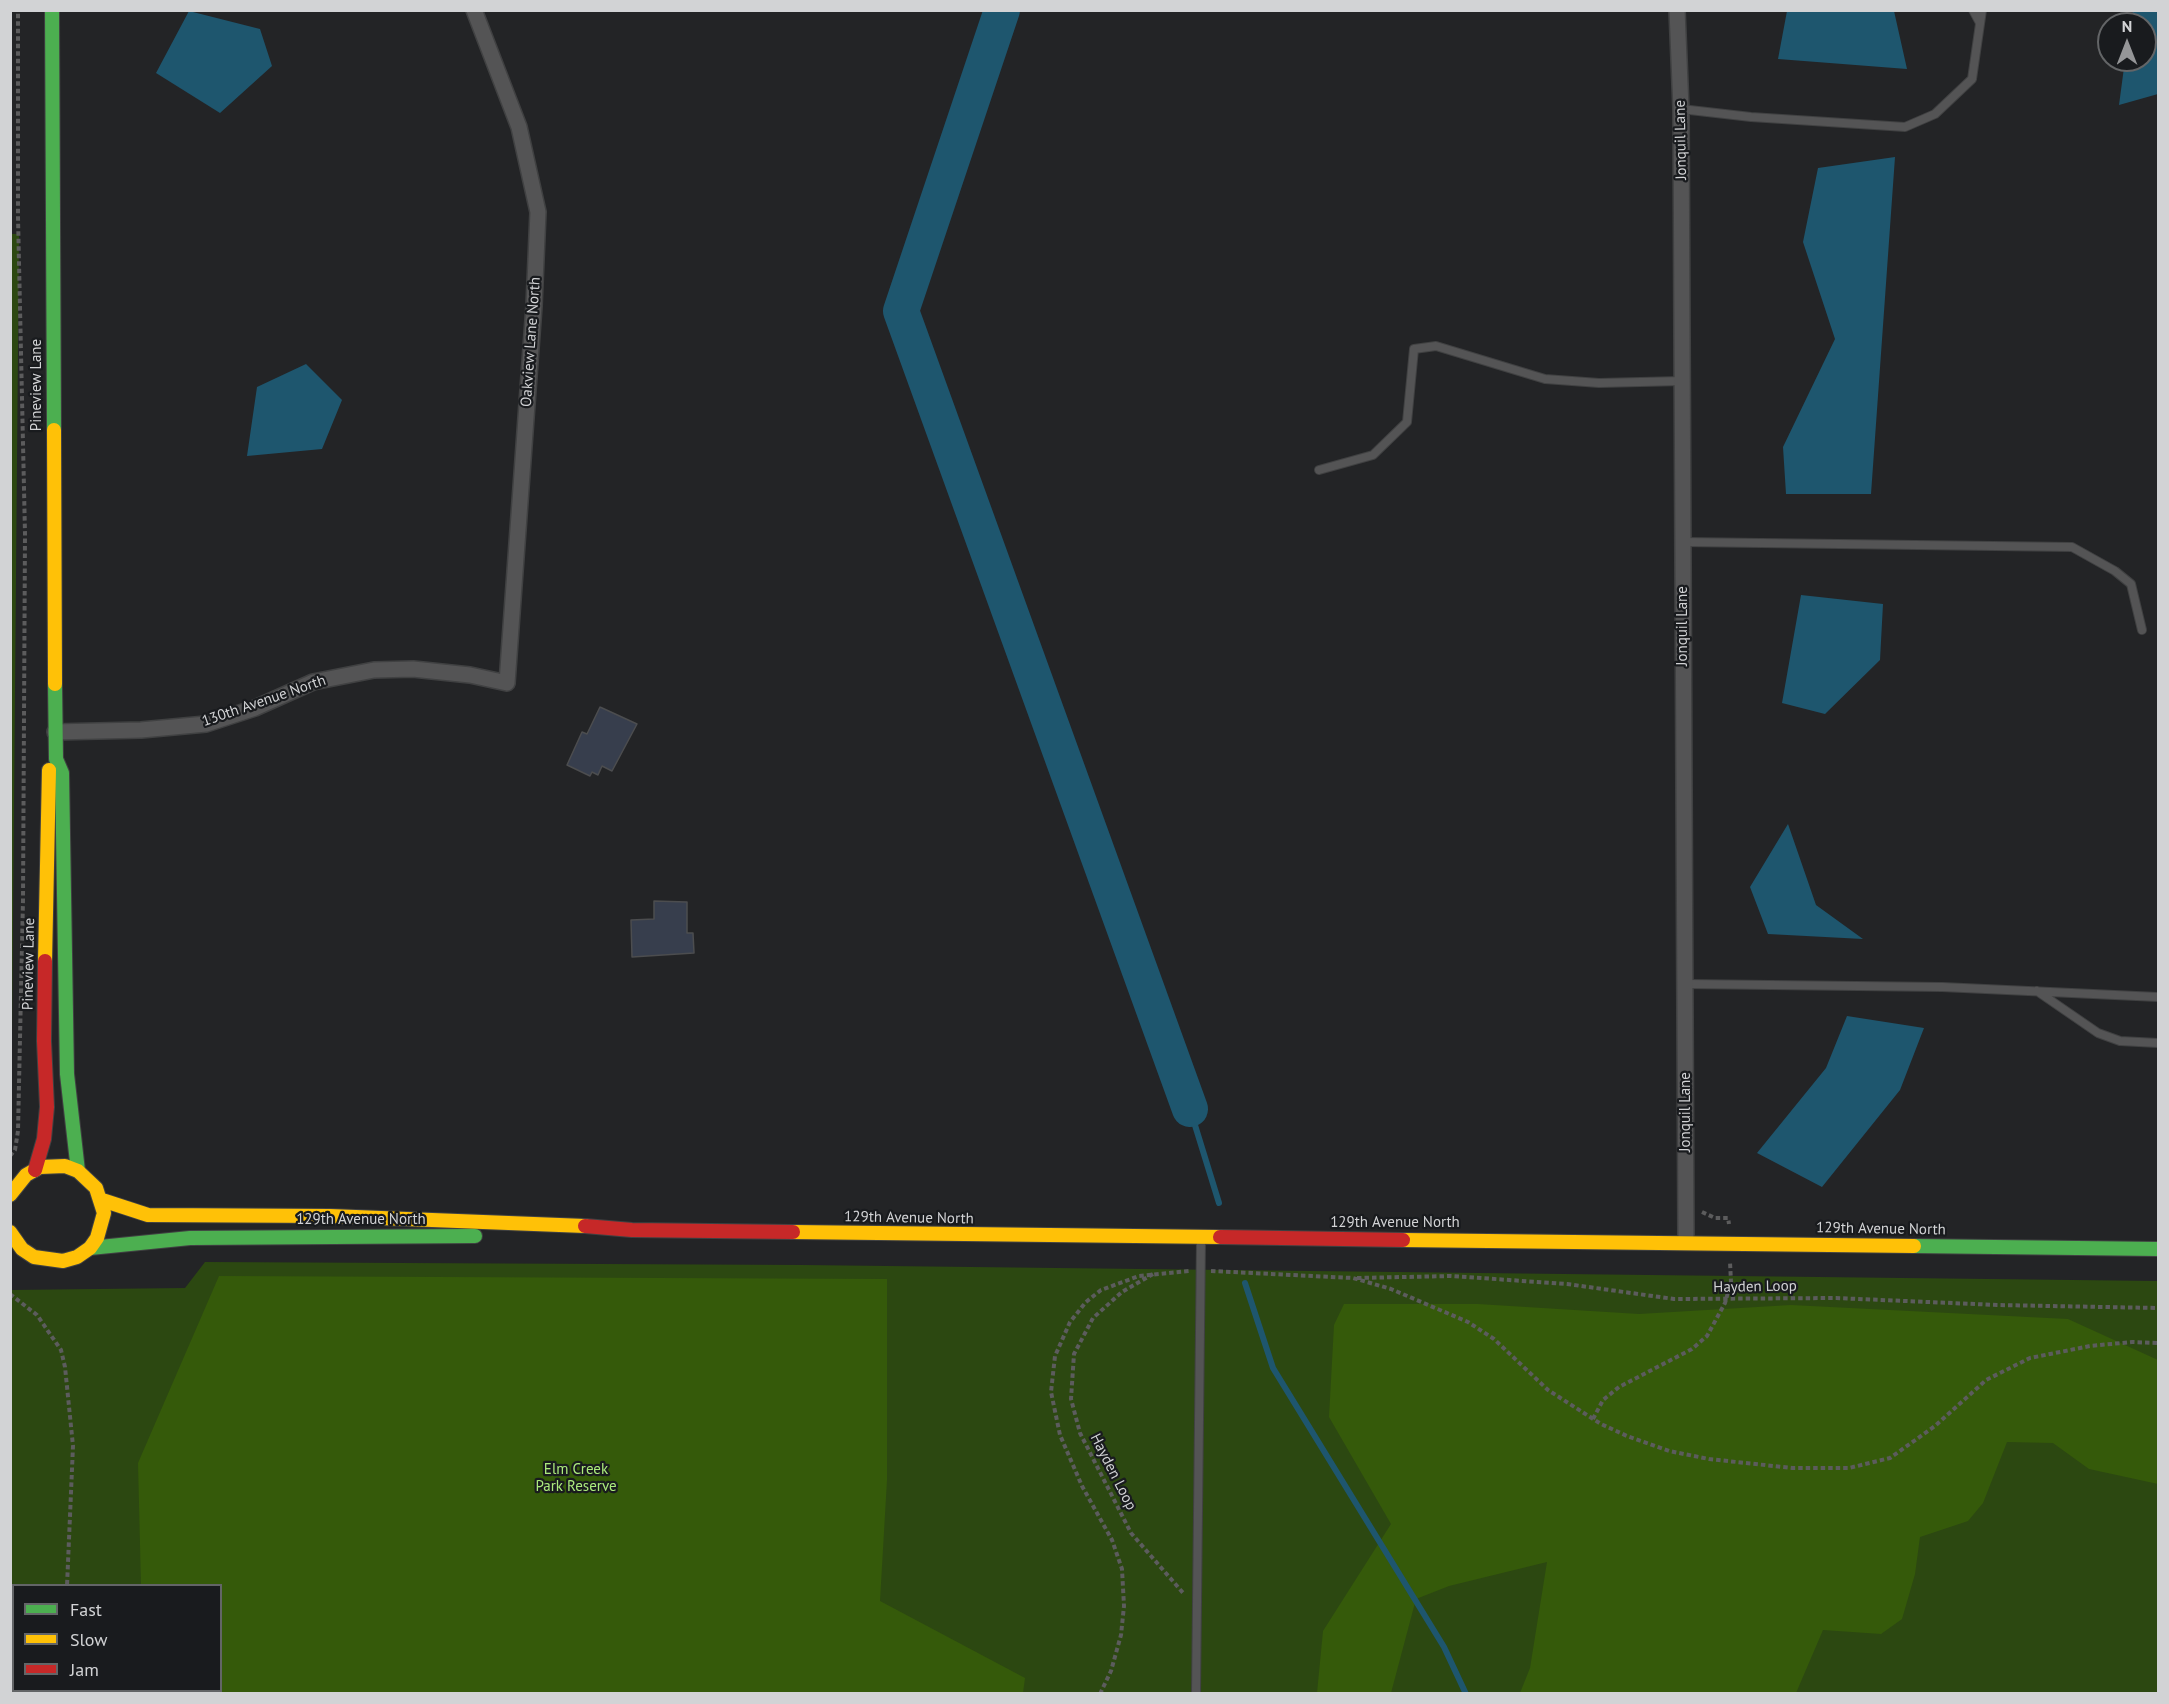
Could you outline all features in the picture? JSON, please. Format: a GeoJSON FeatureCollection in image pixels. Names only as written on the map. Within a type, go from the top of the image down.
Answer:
{"type":"FeatureCollection","features":[{"type":"Feature","properties":{"kind":"main road","name":"Pineview Lane"},"geometry":{"type":"LineString","coordinates":[[52,10],[55,732],[56,759],[62,773],[67,1074],[78,1171]]}},
{"type":"Feature","properties":{"kind":"main road","name":"Pineview Lane"},"geometry":{"type":"LineString","coordinates":[[35,1170],[46,1130],[44,1041],[47,772],[56,759]]}},
{"type":"Feature","properties":{"kind":"main road"},"geometry":{"type":"LineString","coordinates":[[12,1190],[26,1175],[35,1170],[53,1165],[78,1171],[96,1188],[102,1200],[102,1225],[90,1248]]}},
{"type":"Feature","properties":{"kind":"main road","name":"129th Avenue North"},"geometry":{"type":"LineString","coordinates":[[102,1200],[148,1215],[330,1216],[608,1227],[632,1230],[2158,1249]]}},
{"type":"Feature","properties":{"kind":"main road","name":"129th Avenue North"},"geometry":{"type":"LineString","coordinates":[[11,1235],[28,1253],[48,1262],[78,1257],[90,1248],[190,1238],[594,1236],[632,1230]]}},
{"type":"Feature","properties":{"kind":"street","name":"Oakview Lane North"},"geometry":{"type":"LineString","coordinates":[[474,10],[519,127],[538,212],[534,306],[507,683]]}},
{"type":"Feature","properties":{"kind":"street","name":"Jonquil Lane"},"geometry":{"type":"LineString","coordinates":[[1677,10],[1681,109],[1686,1242]]}},
{"type":"Feature","properties":{"kind":"street","name":"130th Avenue North"},"geometry":{"type":"LineString","coordinates":[[55,732],[141,730],[206,724],[255,708],[313,682],[374,670],[413,669],[470,675],[507,683]]}},
{"type":"Feature","properties":{"kind":"lane"},"geometry":{"type":"LineString","coordinates":[[1973,10],[1980,23]]}},
{"type":"Feature","properties":{"kind":"lane"},"geometry":{"type":"LineString","coordinates":[[1681,109],[1751,117],[1905,127],[1935,114],[1972,79],[1982,10]]}},
{"type":"Feature","properties":{"kind":"lane"},"geometry":{"type":"LineString","coordinates":[[1319,470],[1373,455],[1407,422],[1414,349],[1436,346],[1545,379],[1599,383],[1682,381]]}},
{"type":"Feature","properties":{"kind":"lane"},"geometry":{"type":"LineString","coordinates":[[1683,542],[2072,546],[2115,571],[2131,584],[2142,630]]}},
{"type":"Feature","properties":{"kind":"lane"},"geometry":{"type":"LineString","coordinates":[[1685,984],[2036,991],[2158,997]]}},
{"type":"Feature","properties":{"kind":"lane"},"geometry":{"type":"LineString","coordinates":[[2036,991],[2098,1033],[2120,1041],[2158,1043]]}},
{"type":"Feature","properties":{"kind":"lane"},"geometry":{"type":"LineString","coordinates":[[1196,1694],[1201,1238]]}},
{"type":"Feature","properties":{"kind":"path"},"geometry":{"type":"LineString","coordinates":[[10,1156],[15,1150],[18,1131],[23,900],[25,534],[18,217],[18,10]]}},
{"type":"Feature","properties":{"kind":"path"},"geometry":{"type":"LineString","coordinates":[[1593,1419],[1603,1400],[1619,1387],[1692,1349],[1707,1336],[1718,1319],[1727,1298],[1731,1282],[1730,1259]]}},
{"type":"Feature","properties":{"kind":"path"},"geometry":{"type":"LineString","coordinates":[[1100,1694],[1111,1671],[1120,1635],[1124,1606],[1122,1569],[1112,1540],[1066,1452],[1052,1405],[1051,1377],[1057,1348],[1065,1329],[1086,1302],[1101,1290],[1117,1282],[1156,1273],[1201,1271],[1353,1278],[1414,1298],[1468,1322],[1494,1339],[1548,1390],[1593,1419],[1654,1446],[1709,1459],[1792,1468],[1857,1467],[1890,1458],[1904,1449],[1981,1384],[2014,1364],[2048,1354],[2090,1346],[2132,1342],[2158,1344]]}},
{"type":"Feature","properties":{"kind":"path","name":"Hayden Loop"},"geometry":{"type":"LineString","coordinates":[[1156,1273],[1122,1292],[1092,1318],[1074,1354],[1071,1399],[1080,1433],[1131,1533],[1198,1611]]}},
{"type":"Feature","properties":{"kind":"path","name":"Hayden Loop"},"geometry":{"type":"LineString","coordinates":[[1353,1278],[1450,1276],[1567,1284],[1674,1299],[1836,1298],[1997,1305],[2158,1308]]}},
{"type":"Feature","properties":{"kind":"path"},"geometry":{"type":"LineString","coordinates":[[10,1294],[37,1315],[61,1350],[65,1367],[73,1446],[67,1584]]}},
{"type":"Feature","properties":{"kind":"green space"},"geometry":{"type":"Polygon","coordinates":[[[11,234],[19,234],[10,1148],[11,234]]]}},
{"type":"Feature","properties":{"kind":"green space","name":"Elm Creek Park Reserve"},"geometry":{"type":"Polygon","coordinates":[[[205,1262],[803,1265],[2158,1281],[2158,1693],[11,1693],[10,1290],[185,1288],[205,1262]]]}},
{"type":"Feature","properties":{"kind":"green space"},"geometry":{"type":"Polygon","coordinates":[[[219,1276],[887,1279],[887,1480],[880,1601],[1025,1678],[1023,1693],[156,1693],[222,1692],[222,1584],[141,1584],[138,1463],[219,1276]]]}},
{"type":"Feature","properties":{"kind":"green space"},"geometry":{"type":"Polygon","coordinates":[[[1344,1304],[1478,1304],[1639,1314],[1791,1305],[2068,1319],[2158,1360],[2158,1484],[2089,1469],[2053,1443],[2007,1442],[1983,1503],[1968,1521],[1920,1537],[1915,1574],[1902,1619],[1881,1634],[1823,1630],[1796,1693],[1520,1693],[1530,1668],[1547,1562],[1449,1586],[1416,1599],[1391,1693],[1317,1693],[1323,1631],[1391,1524],[1329,1417],[1334,1325],[1344,1304]]]}},
{"type":"Feature","properties":{"kind":"water"},"geometry":{"type":"Polygon","coordinates":[[[189,11],[260,29],[272,66],[220,113],[156,73],[189,11]]]}},
{"type":"Feature","properties":{"kind":"water"},"geometry":{"type":"Polygon","coordinates":[[[1787,11],[1894,11],[1907,69],[1778,59],[1787,11]]]}},
{"type":"Feature","properties":{"kind":"water"},"geometry":{"type":"Polygon","coordinates":[[[2158,11],[2158,94],[2119,105],[2123,72],[2157,72],[2157,12],[2133,12],[2158,11]]]}},
{"type":"Feature","properties":{"kind":"water"},"geometry":{"type":"Polygon","coordinates":[[[1895,157],[1871,494],[1786,494],[1783,447],[1835,339],[1803,242],[1818,168],[1895,157]]]}},
{"type":"Feature","properties":{"kind":"water"},"geometry":{"type":"Polygon","coordinates":[[[306,364],[342,400],[322,449],[247,456],[257,387],[306,364]]]}},
{"type":"Feature","properties":{"kind":"water"},"geometry":{"type":"Polygon","coordinates":[[[1801,595],[1883,604],[1880,660],[1825,714],[1782,703],[1801,595]]]}},
{"type":"Feature","properties":{"kind":"water"},"geometry":{"type":"Polygon","coordinates":[[[1788,824],[1816,905],[1863,939],[1768,934],[1750,887],[1788,824]]]}},
{"type":"Feature","properties":{"kind":"water"},"geometry":{"type":"Polygon","coordinates":[[[1847,1016],[1924,1028],[1900,1090],[1822,1187],[1757,1153],[1826,1068],[1847,1016]]]}},
{"type":"Feature","properties":{"kind":"building"},"geometry":{"type":"Polygon","coordinates":[[[600,707],[637,724],[612,771],[602,766],[598,775],[592,772],[590,776],[567,765],[582,732],[587,734],[600,707]]]}},
{"type":"Feature","properties":{"kind":"building"},"geometry":{"type":"Polygon","coordinates":[[[654,901],[687,902],[687,933],[693,933],[694,953],[632,957],[631,920],[654,919],[654,901]]]}},
{"type":"Feature","properties":{"kind":"waterway"},"geometry":{"type":"LineString","coordinates":[[1002,10],[901,311],[1190,1109]]}},
{"type":"Feature","properties":{"kind":"waterway"},"geometry":{"type":"LineString","coordinates":[[1190,1109],[1219,1203]]}},
{"type":"Feature","properties":{"kind":"waterway"},"geometry":{"type":"LineString","coordinates":[[1245,1283],[1273,1368],[1444,1647],[1466,1694]]}},
{"type":"Feature","properties":{"kind":"traffic: fast"},"geometry":{"type":"LineString","coordinates":[[52,10],[54,430]]}},
{"type":"Feature","properties":{"kind":"traffic: fast"},"geometry":{"type":"LineString","coordinates":[[55,684],[56,759],[62,773],[67,1074],[78,1171]]}},
{"type":"Feature","properties":{"kind":"traffic: fast"},"geometry":{"type":"LineString","coordinates":[[90,1248],[190,1238],[475,1236]]}},
{"type":"Feature","properties":{"kind":"traffic: fast"},"geometry":{"type":"LineString","coordinates":[[1914,1246],[2158,1249]]}},
{"type":"Feature","properties":{"kind":"traffic: slow"},"geometry":{"type":"LineString","coordinates":[[54,430],[55,684]]}},
{"type":"Feature","properties":{"kind":"traffic: slow"},"geometry":{"type":"LineString","coordinates":[[45,961],[49,770]]}},
{"type":"Feature","properties":{"kind":"traffic: slow"},"geometry":{"type":"LineString","coordinates":[[10,1195],[26,1175],[40,1167],[65,1166],[78,1171],[96,1188],[104,1213],[97,1238],[90,1248],[77,1257],[63,1261],[34,1257],[22,1249],[10,1232]]}},
{"type":"Feature","properties":{"kind":"traffic: slow"},"geometry":{"type":"LineString","coordinates":[[102,1200],[148,1215],[330,1216],[585,1226]]}},
{"type":"Feature","properties":{"kind":"traffic: slow"},"geometry":{"type":"LineString","coordinates":[[793,1232],[1220,1237]]}},
{"type":"Feature","properties":{"kind":"traffic: slow"},"geometry":{"type":"LineString","coordinates":[[1403,1240],[1914,1246]]}},
{"type":"Feature","properties":{"kind":"traffic: jam"},"geometry":{"type":"LineString","coordinates":[[35,1170],[44,1139],[47,1107],[44,1041],[45,961]]}},
{"type":"Feature","properties":{"kind":"traffic: jam"},"geometry":{"type":"LineString","coordinates":[[585,1226],[632,1230],[793,1232]]}},
{"type":"Feature","properties":{"kind":"traffic: jam"},"geometry":{"type":"LineString","coordinates":[[1220,1237],[1403,1240]]}}]}
